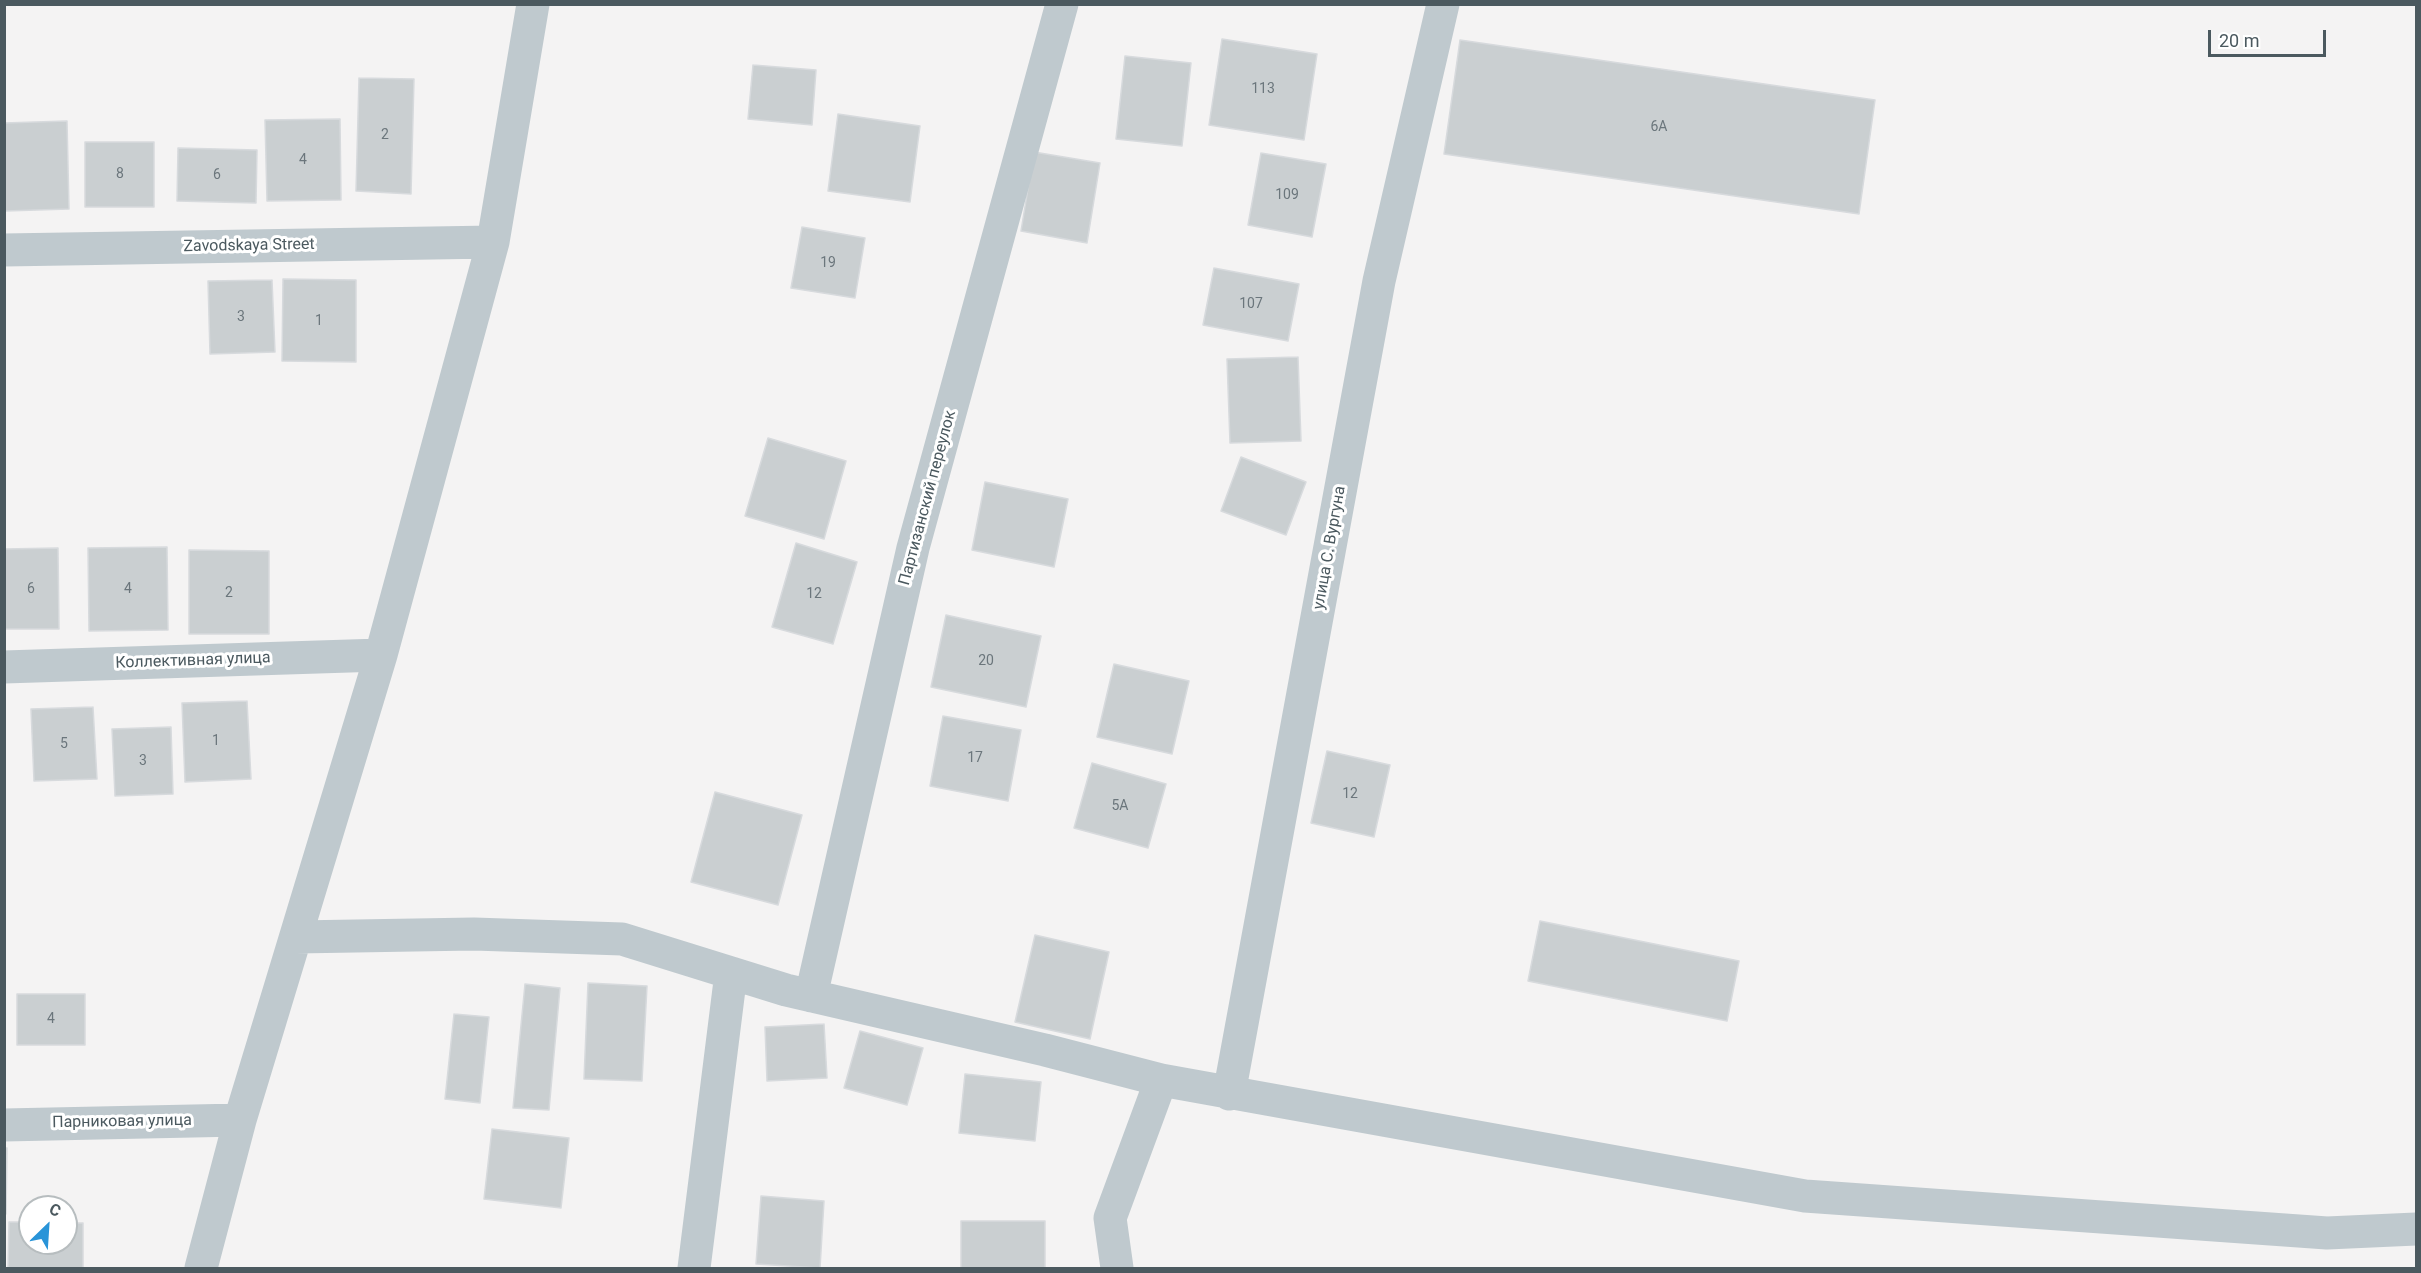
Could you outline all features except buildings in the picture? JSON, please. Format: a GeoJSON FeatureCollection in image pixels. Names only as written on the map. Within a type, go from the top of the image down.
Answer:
{"type":"FeatureCollection","features":[{"type":"Feature","properties":{"kind":"street"},"geometry":{"type":"LineString","coordinates":[[201,1269],[240,1120],[381,655],[493,242],[533,4]]}},
{"type":"Feature","properties":{"kind":"street","name":"Партизанский переулок"},"geometry":{"type":"LineString","coordinates":[[811,996],[913,548],[1062,4]]}},
{"type":"Feature","properties":{"kind":"street","name":"улица С. Вургуна"},"geometry":{"type":"LineString","coordinates":[[1229,1094],[1379,281],[1443,4]]}},
{"type":"Feature","properties":{"kind":"street","name":"Zavodskaya Street"},"geometry":{"type":"LineString","coordinates":[[4,250],[493,242]]}},
{"type":"Feature","properties":{"kind":"street","name":"Коллективная улица"},"geometry":{"type":"LineString","coordinates":[[4,667],[381,655]]}},
{"type":"Feature","properties":{"kind":"street"},"geometry":{"type":"LineString","coordinates":[[296,936],[474,934],[622,939],[811,996],[1161,1080],[1805,1196],[2327,1233],[2416,1229]]}},
{"type":"Feature","properties":{"kind":"street"},"geometry":{"type":"LineString","coordinates":[[694,1269],[730,973]]}},
{"type":"Feature","properties":{"kind":"street"},"geometry":{"type":"LineString","coordinates":[[1117,1269],[1110,1218],[1161,1080]]}},
{"type":"Feature","properties":{"kind":"street","name":"Парниковая улица"},"geometry":{"type":"LineString","coordinates":[[4,1125],[240,1120]]}}]}
